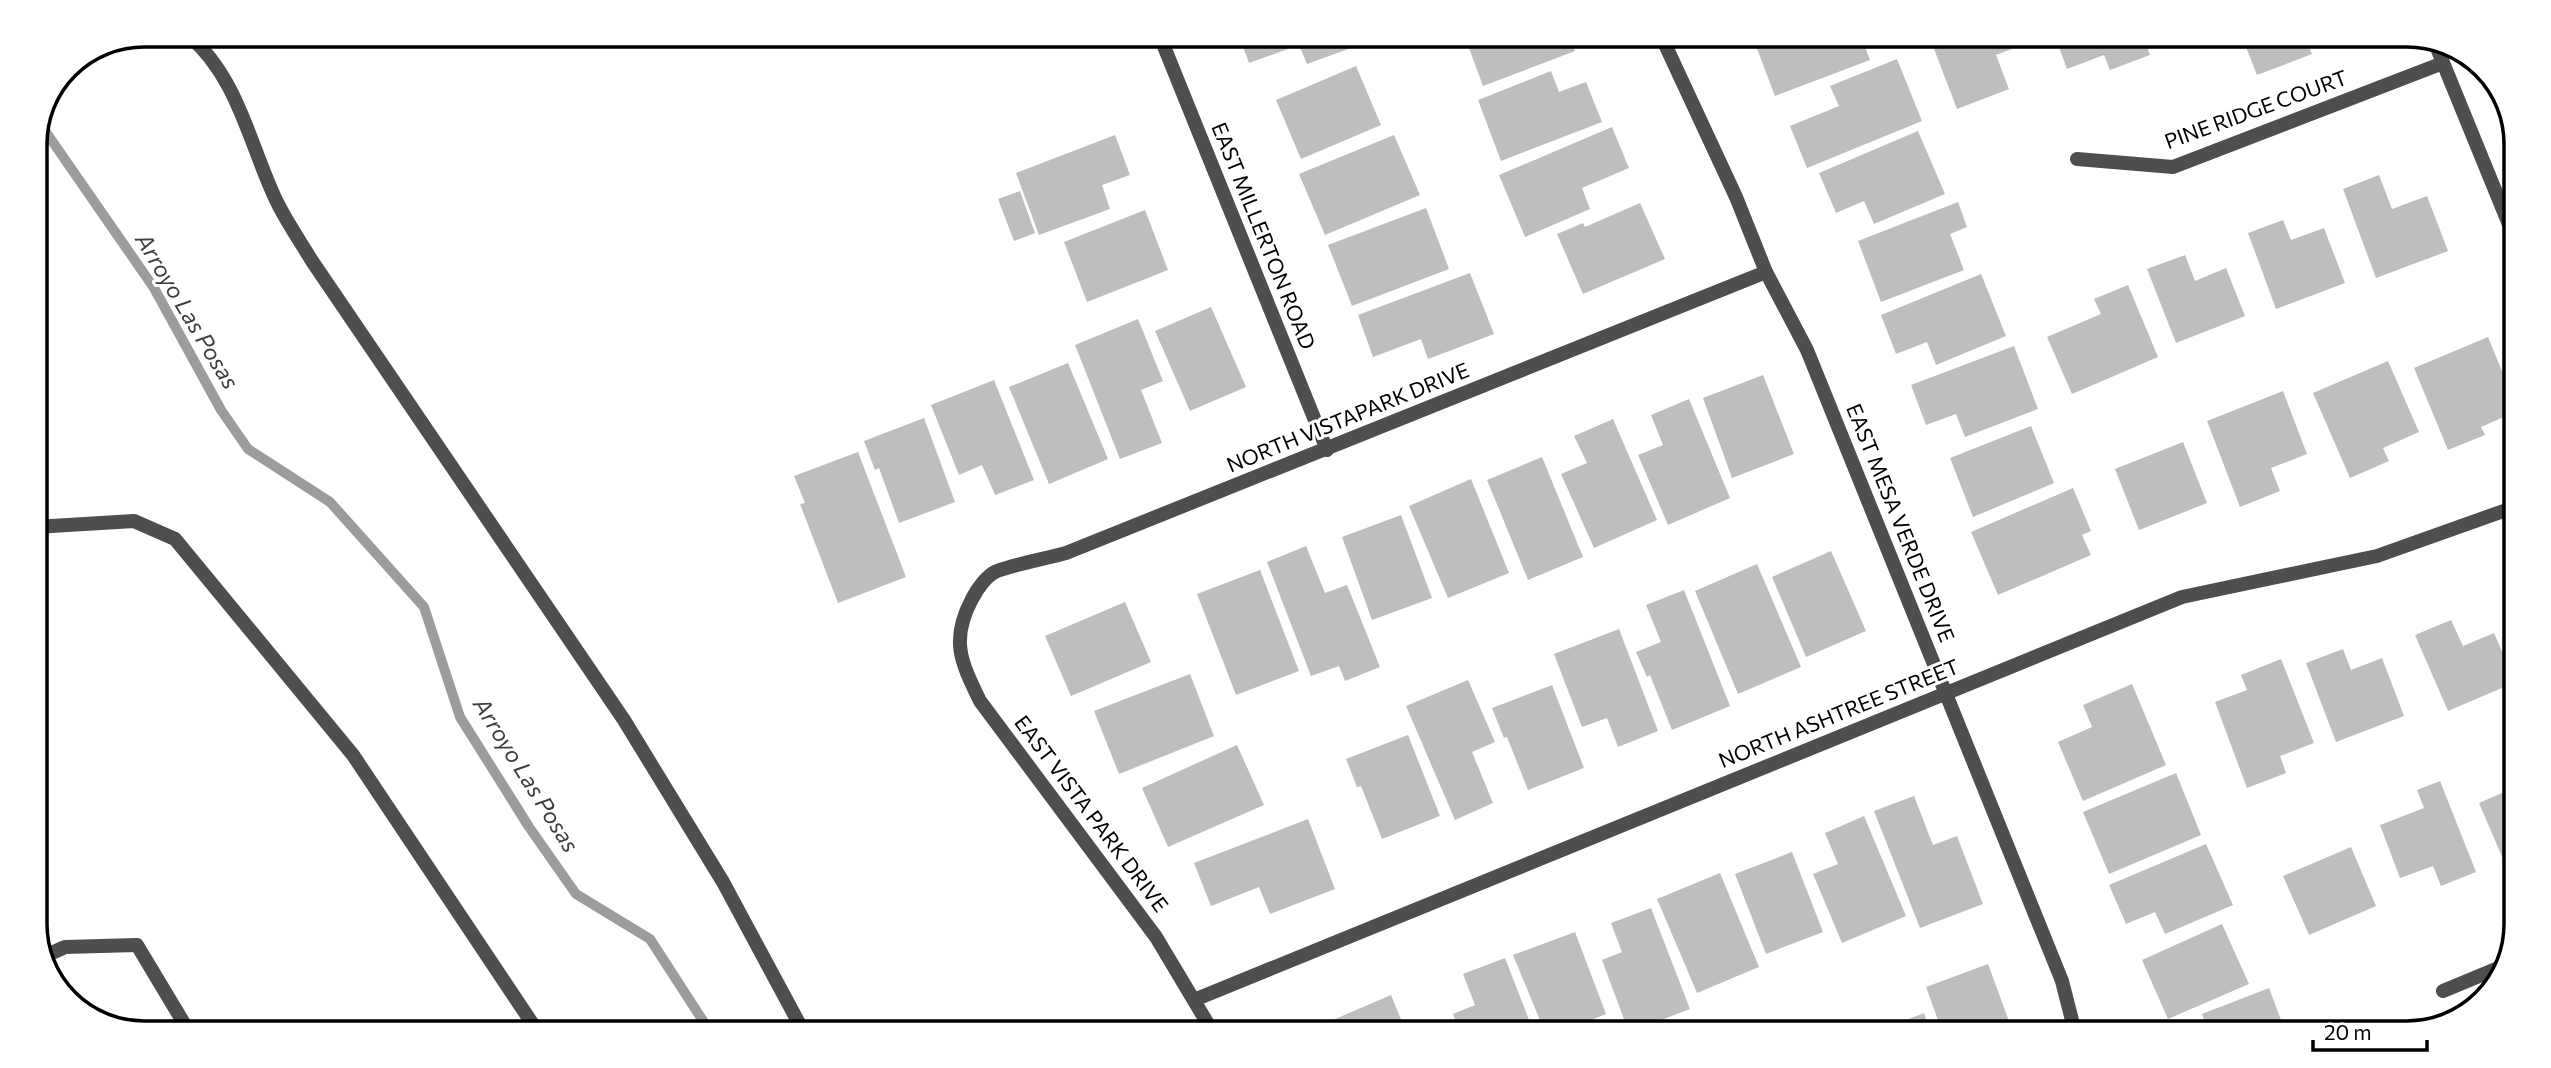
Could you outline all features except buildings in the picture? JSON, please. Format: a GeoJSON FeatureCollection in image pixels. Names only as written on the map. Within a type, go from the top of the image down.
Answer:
{"type":"FeatureCollection","features":[{"type":"Feature","properties":{"kind":"street"},"geometry":{"type":"LineString","coordinates":[[202,47],[231,88],[276,201],[312,261],[624,720],[723,882],[798,1021]]}},
{"type":"Feature","properties":{"kind":"street","name":"EAST MILLERTON ROAD"},"geometry":{"type":"LineString","coordinates":[[1163,47],[1326,450]]}},
{"type":"Feature","properties":{"kind":"street","name":"EAST MESA VERDE DRIVE"},"geometry":{"type":"LineString","coordinates":[[1666,47],[1736,197],[1766,272],[1807,349],[2062,981],[2073,1021]]}},
{"type":"Feature","properties":{"kind":"street"},"geometry":{"type":"LineString","coordinates":[[2439,53],[2504,212]]}},
{"type":"Feature","properties":{"kind":"street","name":"PINE RIDGE COURT"},"geometry":{"type":"LineString","coordinates":[[2077,159],[2173,167],[2443,63]]}},
{"type":"Feature","properties":{"kind":"street","name":"NORTH VISTAPARK DRIVE"},"geometry":{"type":"LineString","coordinates":[[962,618],[976,591],[995,572],[1066,553],[1766,272]]}},
{"type":"Feature","properties":{"kind":"street","name":"NORTH ASHTREE STREET"},"geometry":{"type":"LineString","coordinates":[[1194,1000],[2182,597],[2377,556],[2504,511]]}},
{"type":"Feature","properties":{"kind":"street"},"geometry":{"type":"LineString","coordinates":[[47,526],[134,521],[175,539],[353,755],[531,1021]]}},
{"type":"Feature","properties":{"kind":"street","name":"EAST VISTA PARK DRIVE"},"geometry":{"type":"LineString","coordinates":[[962,618],[959,634],[965,670],[981,701],[1156,937],[1206,1021]]}},
{"type":"Feature","properties":{"kind":"street"},"geometry":{"type":"LineString","coordinates":[[52,953],[65,947],[137,945],[183,1021]]}},
{"type":"Feature","properties":{"kind":"street"},"geometry":{"type":"LineString","coordinates":[[2443,991],[2492,971]]}},
{"type":"Feature","properties":{"kind":"waterway","name":"Arroyo Las Posas"},"geometry":{"type":"LineString","coordinates":[[48,135],[154,288],[221,410],[248,449],[330,502],[424,607],[460,717],[529,827],[576,894],[650,939],[703,1021]]}}]}
